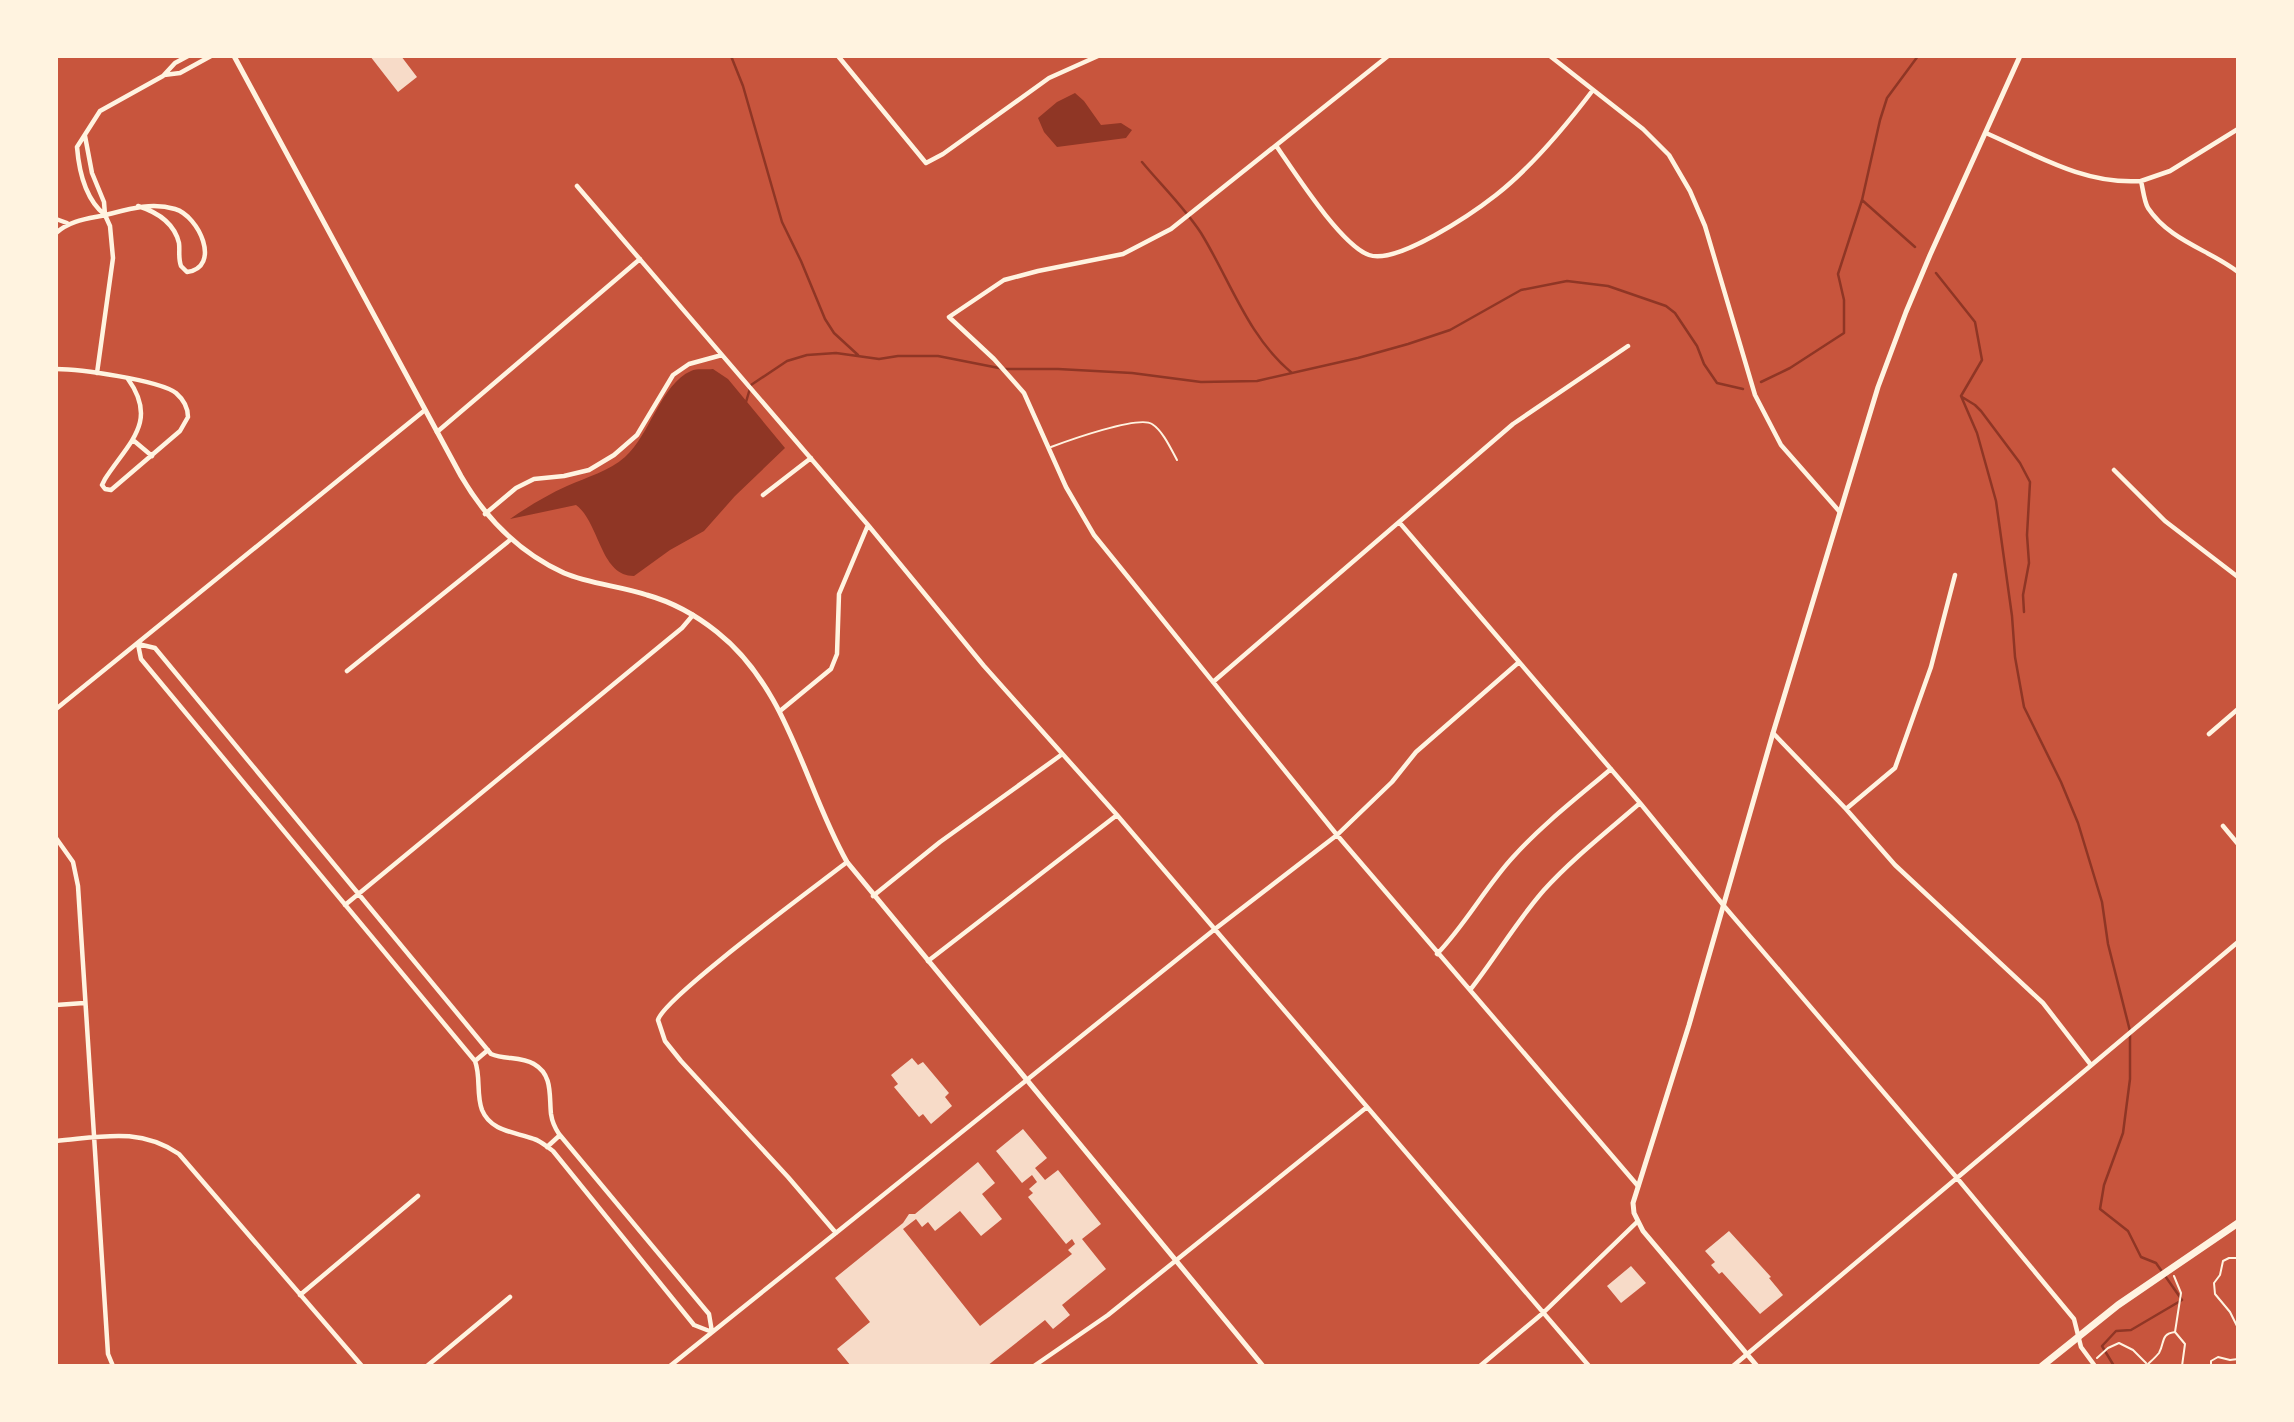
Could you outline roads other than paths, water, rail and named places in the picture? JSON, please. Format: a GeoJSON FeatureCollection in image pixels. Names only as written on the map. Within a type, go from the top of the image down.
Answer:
{"type":"FeatureCollection","features":[{"type":"Feature","properties":{"kind":"main road"},"geometry":{"type":"LineString","coordinates":[[2042,1366],[2079,1335],[2238,1223]]}},
{"type":"Feature","properties":{"kind":"street"},"geometry":{"type":"LineString","coordinates":[[105,215],[94,206],[83,181],[77,148],[100,111],[163,76],[175,63],[188,56]]}},
{"type":"Feature","properties":{"kind":"street"},"geometry":{"type":"LineString","coordinates":[[163,76],[180,73],[211,56]]}},
{"type":"Feature","properties":{"kind":"street"},"geometry":{"type":"LineString","coordinates":[[234,56],[461,476],[485,514],[510,540],[564,573],[646,594],[694,615],[718,632],[745,658],[767,688],[780,712],[829,829],[847,862],[1263,1366]]}},
{"type":"Feature","properties":{"kind":"street"},"geometry":{"type":"LineString","coordinates":[[838,56],[926,163],[943,154],[1049,78],[1098,56]]}},
{"type":"Feature","properties":{"kind":"street"},"geometry":{"type":"LineString","coordinates":[[1388,56],[1171,229],[1123,254],[1004,280],[949,317],[1024,393],[1066,486],[1094,535],[1437,954],[1639,1186]]}},
{"type":"Feature","properties":{"kind":"street"},"geometry":{"type":"LineString","coordinates":[[1550,56],[1643,130],[1669,155],[1690,191],[1720,273],[1755,394],[1781,445],[1839,511]]}},
{"type":"Feature","properties":{"kind":"street"},"geometry":{"type":"LineString","coordinates":[[1757,1366],[1637,1222],[1633,1203],[1878,387],[1906,312],[2020,56]]}},
{"type":"Feature","properties":{"kind":"street"},"geometry":{"type":"LineString","coordinates":[[1277,147],[1351,243],[1369,256],[1386,257],[1406,251],[1496,195],[1571,120],[1593,90]]}},
{"type":"Feature","properties":{"kind":"street"},"geometry":{"type":"LineString","coordinates":[[1986,133],[2078,174],[2121,183],[2141,181],[2170,171],[2238,129]]}},
{"type":"Feature","properties":{"kind":"street"},"geometry":{"type":"LineString","coordinates":[[85,136],[92,173],[110,226],[113,258],[97,373]]}},
{"type":"Feature","properties":{"kind":"street"},"geometry":{"type":"LineString","coordinates":[[2141,181],[2147,206],[2166,228],[2184,242],[2227,263],[2238,272]]}},
{"type":"Feature","properties":{"kind":"street"},"geometry":{"type":"LineString","coordinates":[[577,186],[868,525],[984,666],[1117,815],[1589,1366]]}},
{"type":"Feature","properties":{"kind":"street"},"geometry":{"type":"LineString","coordinates":[[56,233],[67,223],[138,206],[156,205],[178,209],[195,223],[204,239],[204,256],[195,271],[187,272],[180,266],[180,246],[176,233],[160,216],[138,206]]}},
{"type":"Feature","properties":{"kind":"street"},"geometry":{"type":"LineString","coordinates":[[56,219],[67,223]]}},
{"type":"Feature","properties":{"kind":"street"},"geometry":{"type":"LineString","coordinates":[[437,432],[640,259]]}},
{"type":"Feature","properties":{"kind":"street"},"geometry":{"type":"LineString","coordinates":[[1213,682],[1513,424],[1628,346]]}},
{"type":"Feature","properties":{"kind":"street"},"geometry":{"type":"LineString","coordinates":[[485,514],[516,488],[534,479],[589,470],[614,455],[637,435],[673,375],[689,364],[722,355]]}},
{"type":"Feature","properties":{"kind":"street"},"geometry":{"type":"LineString","coordinates":[[56,369],[97,373],[128,379],[167,388],[185,403],[188,410],[185,425],[111,490],[102,485],[133,440],[142,416],[141,403],[128,379]]}},
{"type":"Feature","properties":{"kind":"street"},"geometry":{"type":"LineString","coordinates":[[56,709],[425,410]]}},
{"type":"Feature","properties":{"kind":"street"},"geometry":{"type":"LineString","coordinates":[[133,440],[152,456]]}},
{"type":"Feature","properties":{"kind":"street"},"geometry":{"type":"LineString","coordinates":[[763,495],[811,458]]}},
{"type":"Feature","properties":{"kind":"street"},"geometry":{"type":"LineString","coordinates":[[2114,470],[2165,521],[2238,577]]}},
{"type":"Feature","properties":{"kind":"street"},"geometry":{"type":"LineString","coordinates":[[1399,522],[1957,1178],[2074,1320],[2081,1348],[2094,1364]]}},
{"type":"Feature","properties":{"kind":"street"},"geometry":{"type":"LineString","coordinates":[[780,712],[831,669],[837,654],[839,594],[868,525]]}},
{"type":"Feature","properties":{"kind":"street"},"geometry":{"type":"LineString","coordinates":[[347,671],[510,540]]}},
{"type":"Feature","properties":{"kind":"street"},"geometry":{"type":"LineString","coordinates":[[1846,808],[1895,768],[1931,667],[1955,575]]}},
{"type":"Feature","properties":{"kind":"street"},"geometry":{"type":"LineString","coordinates":[[345,905],[682,628],[694,615]]}},
{"type":"Feature","properties":{"kind":"street"},"geometry":{"type":"LineString","coordinates":[[138,644],[155,648],[488,1050],[501,1058],[536,1064],[549,1084],[551,1113],[560,1136],[709,1314],[712,1332]]}},
{"type":"Feature","properties":{"kind":"street"},"geometry":{"type":"LineString","coordinates":[[138,644],[141,659],[475,1061],[483,1112],[491,1124],[537,1140],[553,1151],[694,1325],[712,1332]]}},
{"type":"Feature","properties":{"kind":"street"},"geometry":{"type":"LineString","coordinates":[[670,1366],[1215,929],[1338,835],[1392,782],[1416,752],[1518,663]]}},
{"type":"Feature","properties":{"kind":"street"},"geometry":{"type":"LineString","coordinates":[[2209,734],[2238,709]]}},
{"type":"Feature","properties":{"kind":"street"},"geometry":{"type":"LineString","coordinates":[[1773,733],[1846,808],[1895,866],[2043,1003],[2091,1065]]}},
{"type":"Feature","properties":{"kind":"street"},"geometry":{"type":"LineString","coordinates":[[873,896],[940,842],[1061,755]]}},
{"type":"Feature","properties":{"kind":"street"},"geometry":{"type":"LineString","coordinates":[[1437,954],[1514,856],[1611,769]]}},
{"type":"Feature","properties":{"kind":"street"},"geometry":{"type":"LineString","coordinates":[[1470,990],[1517,922],[1546,888],[1577,857],[1640,803]]}},
{"type":"Feature","properties":{"kind":"street"},"geometry":{"type":"LineString","coordinates":[[928,961],[1117,815]]}},
{"type":"Feature","properties":{"kind":"street"},"geometry":{"type":"LineString","coordinates":[[2223,826],[2238,844]]}},
{"type":"Feature","properties":{"kind":"street"},"geometry":{"type":"LineString","coordinates":[[56,838],[77,873],[108,1354],[113,1366]]}},
{"type":"Feature","properties":{"kind":"street"},"geometry":{"type":"LineString","coordinates":[[837,1233],[673,1051],[661,1033],[658,1020],[663,1009],[696,981],[847,862]]}},
{"type":"Feature","properties":{"kind":"street"},"geometry":{"type":"LineString","coordinates":[[1733,1366],[2238,942]]}},
{"type":"Feature","properties":{"kind":"street"},"geometry":{"type":"LineString","coordinates":[[56,1005],[84,1003]]}},
{"type":"Feature","properties":{"kind":"street"},"geometry":{"type":"LineString","coordinates":[[475,1061],[488,1050]]}},
{"type":"Feature","properties":{"kind":"street"},"geometry":{"type":"LineString","coordinates":[[1034,1366],[1108,1315],[1367,1107]]}},
{"type":"Feature","properties":{"kind":"street"},"geometry":{"type":"LineString","coordinates":[[56,1141],[128,1136],[147,1138],[164,1144],[179,1154],[193,1167],[362,1366]]}},
{"type":"Feature","properties":{"kind":"street"},"geometry":{"type":"LineString","coordinates":[[547,1147],[560,1136]]}},
{"type":"Feature","properties":{"kind":"street"},"geometry":{"type":"LineString","coordinates":[[300,1295],[418,1196]]}},
{"type":"Feature","properties":{"kind":"street"},"geometry":{"type":"LineString","coordinates":[[1480,1366],[1544,1313],[1637,1222]]}},
{"type":"Feature","properties":{"kind":"street"},"geometry":{"type":"LineString","coordinates":[[427,1366],[510,1297]]}},
{"type":"Feature","properties":{"kind":"lane"},"geometry":{"type":"LineString","coordinates":[[1049,448],[1106,429],[1146,422],[1153,424],[1159,431],[1177,460]]}},
{"type":"Feature","properties":{"kind":"waterway"},"geometry":{"type":"LineString","coordinates":[[731,56],[743,86],[782,222],[825,319],[834,333],[858,355]]}},
{"type":"Feature","properties":{"kind":"waterway"},"geometry":{"type":"LineString","coordinates":[[1761,382],[1790,368],[1844,333],[1844,300],[1838,274],[1862,200],[1887,98],[1918,56]]}},
{"type":"Feature","properties":{"kind":"waterway"},"geometry":{"type":"LineString","coordinates":[[1142,162],[1194,223],[1263,343],[1292,373]]}},
{"type":"Feature","properties":{"kind":"waterway"},"geometry":{"type":"LineString","coordinates":[[1862,200],[1915,247]]}},
{"type":"Feature","properties":{"kind":"waterway"},"geometry":{"type":"LineString","coordinates":[[1936,273],[1975,322],[1982,360],[1961,396],[1977,433],[1996,501],[2015,657],[2024,707],[2078,823],[2102,902],[2108,944],[2130,1031],[2130,1079],[2123,1133],[2104,1185],[2100,1209],[2128,1231],[2141,1257],[2156,1263],[2182,1300],[2131,1330],[2116,1331],[2102,1346],[2114,1366]]}},
{"type":"Feature","properties":{"kind":"waterway"},"geometry":{"type":"LineString","coordinates":[[746,402],[751,385],[787,361],[807,355],[836,353],[879,359],[938,356],[1004,369],[1132,373],[1201,382],[1257,381],[1408,344],[1450,330],[1521,290],[1567,281],[1608,286],[1666,306],[1675,313],[1697,346],[1704,364],[1717,383],[1743,389]]}},
{"type":"Feature","properties":{"kind":"waterway"},"geometry":{"type":"LineString","coordinates":[[1962,397],[1981,411],[2020,463],[2030,482],[2027,535],[2029,563],[2023,595],[2024,612]]}}]}
